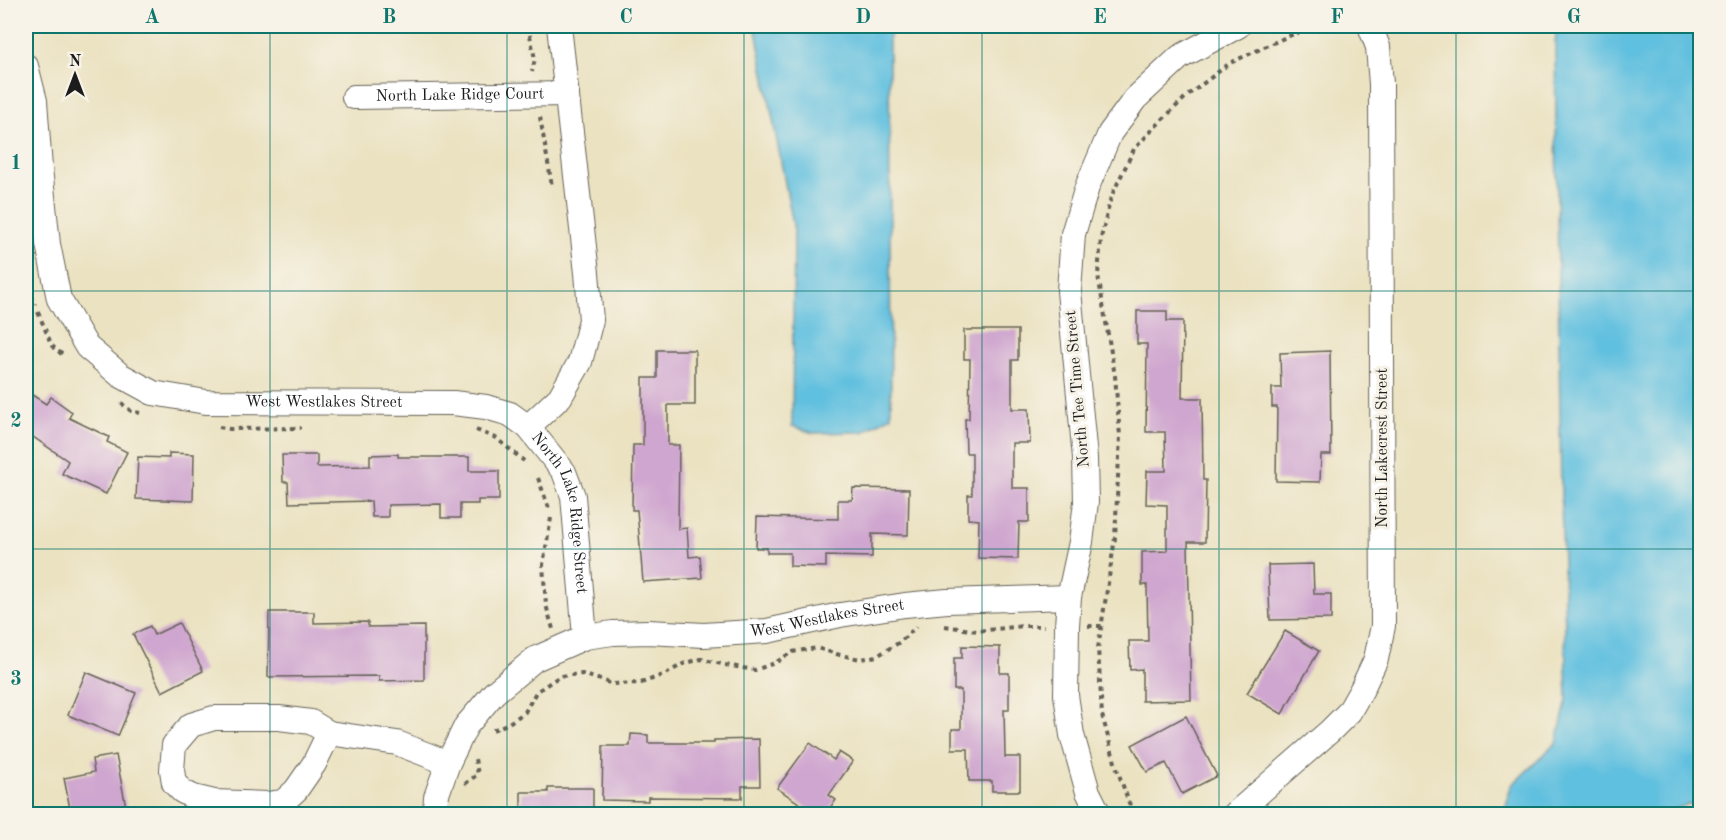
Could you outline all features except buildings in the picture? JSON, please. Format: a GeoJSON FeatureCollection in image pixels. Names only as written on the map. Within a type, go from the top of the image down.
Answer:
{"type":"FeatureCollection","features":[{"type":"Feature","properties":{"kind":"street","name":"North Lake Ridge Street"},"geometry":{"type":"LineString","coordinates":[[559,26],[591,320],[580,362],[560,397],[528,427],[564,472],[573,496],[585,637]]}},
{"type":"Feature","properties":{"kind":"street","name":"North Tee Time Street"},"geometry":{"type":"LineString","coordinates":[[1099,814],[1088,792],[1072,735],[1066,695],[1069,597],[1081,542],[1086,502],[1085,458],[1070,291],[1073,234],[1087,187],[1110,133],[1135,99],[1180,57],[1238,26]]}},
{"type":"Feature","properties":{"kind":"street","name":"North Lakecrest Street"},"geometry":{"type":"LineString","coordinates":[[1235,814],[1349,712],[1376,659],[1383,626],[1381,84],[1378,47],[1370,26]]}},
{"type":"Feature","properties":{"kind":"street","name":"West Westlakes Street"},"geometry":{"type":"LineString","coordinates":[[26,66],[35,101],[48,244],[59,299],[87,347],[116,386],[206,402],[453,403],[486,407],[510,414],[528,427]]}},
{"type":"Feature","properties":{"kind":"street","name":"North Lake Ridge Court"},"geometry":{"type":"LineString","coordinates":[[354,97],[567,94]]}},
{"type":"Feature","properties":{"kind":"street","name":"West Westlakes Street"},"geometry":{"type":"LineString","coordinates":[[585,637],[613,633],[704,635],[767,631],[840,615],[905,605],[947,601],[1069,597]]}},
{"type":"Feature","properties":{"kind":"street"},"geometry":{"type":"LineString","coordinates":[[435,814],[436,797],[448,763],[466,726],[494,693],[535,659],[585,637]]}},
{"type":"Feature","properties":{"kind":"street"},"geometry":{"type":"LineString","coordinates":[[329,733],[296,790],[283,802],[268,804],[214,802],[193,797],[174,783],[172,770],[174,745],[191,725],[214,717],[279,718],[311,722],[329,733],[397,743],[448,763]]}},
{"type":"Feature","properties":{"kind":"path"},"geometry":{"type":"LineString","coordinates":[[528,26],[535,59],[530,80],[540,117],[553,194]]}},
{"type":"Feature","properties":{"kind":"path"},"geometry":{"type":"LineString","coordinates":[[1133,814],[1116,766],[1102,715],[1098,648],[1114,538],[1120,436],[1115,376],[1098,275],[1101,238],[1111,196],[1134,149],[1188,95],[1230,63],[1286,37],[1318,26]]}},
{"type":"Feature","properties":{"kind":"path"},"geometry":{"type":"LineString","coordinates":[[26,269],[27,285],[51,346],[69,360]]}},
{"type":"Feature","properties":{"kind":"path"},"geometry":{"type":"LineString","coordinates":[[116,386],[131,411],[142,413]]}},
{"type":"Feature","properties":{"kind":"path"},"geometry":{"type":"LineString","coordinates":[[208,425],[230,429],[301,428]]}},
{"type":"Feature","properties":{"kind":"path"},"geometry":{"type":"LineString","coordinates":[[473,429],[496,438],[527,464]]}},
{"type":"Feature","properties":{"kind":"path"},"geometry":{"type":"LineString","coordinates":[[535,471],[551,513],[543,565],[546,605],[556,649]]}},
{"type":"Feature","properties":{"kind":"path"},"geometry":{"type":"LineString","coordinates":[[939,625],[977,631],[1023,626],[1102,626]]}},
{"type":"Feature","properties":{"kind":"path"},"geometry":{"type":"LineString","coordinates":[[489,732],[509,723],[525,712],[536,692],[560,676],[582,674],[613,684],[641,683],[666,674],[683,664],[701,659],[755,669],[775,663],[792,652],[817,648],[861,659],[877,656],[900,642],[914,627],[923,627]]}},
{"type":"Feature","properties":{"kind":"path"},"geometry":{"type":"LineString","coordinates":[[459,789],[478,774],[474,754]]}},
{"type":"Feature","properties":{"kind":"water"},"geometry":{"type":"Polygon","coordinates":[[[755,26],[889,26],[891,416],[863,432],[813,433],[792,426],[794,230],[755,26]]]}},
{"type":"Feature","properties":{"kind":"water"},"geometry":{"type":"Polygon","coordinates":[[[1557,26],[1700,26],[1700,805],[1687,805],[1661,814],[1504,814],[1511,786],[1557,742],[1567,699],[1561,498],[1555,43],[1557,26]]]}}]}
